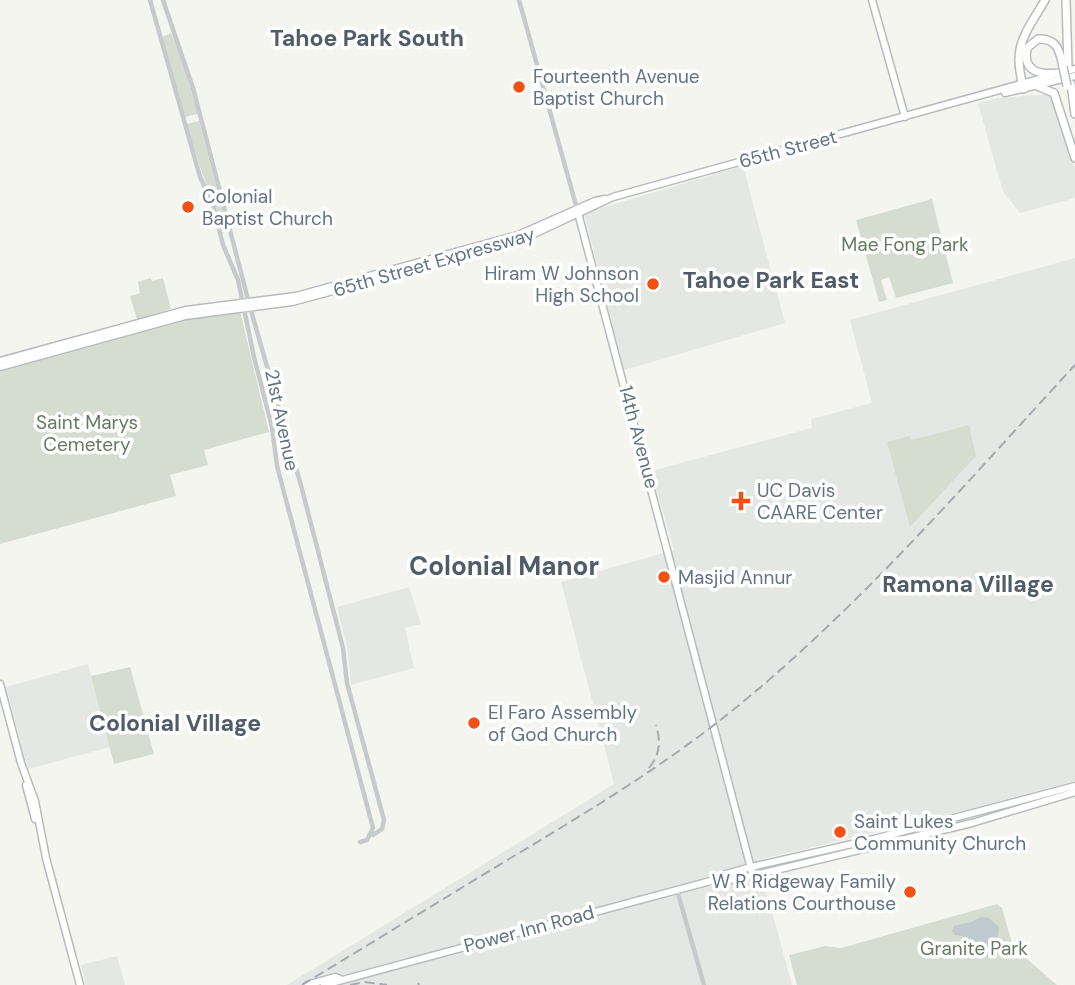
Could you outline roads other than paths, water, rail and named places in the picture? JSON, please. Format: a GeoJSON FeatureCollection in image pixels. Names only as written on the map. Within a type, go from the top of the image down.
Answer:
{"type":"FeatureCollection","features":[{"type":"Feature","properties":{"kind":"highway"},"geometry":{"type":"LineString","coordinates":[[1023,86],[1018,67],[1019,49],[1045,0]]}},
{"type":"Feature","properties":{"kind":"highway"},"geometry":{"type":"LineString","coordinates":[[1066,0],[1066,69]]}},
{"type":"Feature","properties":{"kind":"highway"},"geometry":{"type":"LineString","coordinates":[[1066,69],[1041,74],[1033,71],[1026,59],[1027,48],[1038,39],[1051,41],[1060,51],[1066,69],[1074,111]]}},
{"type":"Feature","properties":{"kind":"highway"},"geometry":{"type":"LineString","coordinates":[[1037,86],[1054,93],[1075,158]]}},
{"type":"Feature","properties":{"kind":"main road"},"geometry":{"type":"LineString","coordinates":[[872,0],[905,117]]}},
{"type":"Feature","properties":{"kind":"main road","name":"65th Street"},"geometry":{"type":"LineString","coordinates":[[578,211],[598,200],[1023,86],[1066,69]]}},
{"type":"Feature","properties":{"kind":"main road","name":"65th Street"},"geometry":{"type":"LineString","coordinates":[[1023,86],[1037,86],[1075,76]]}},
{"type":"Feature","properties":{"kind":"main road","name":"65th Street Expressway"},"geometry":{"type":"LineString","coordinates":[[0,361],[186,310],[292,302],[519,240],[578,211]]}},
{"type":"Feature","properties":{"kind":"main road","name":"14th Avenue"},"geometry":{"type":"LineString","coordinates":[[578,211],[753,876]]}},
{"type":"Feature","properties":{"kind":"main road","name":"65th Street Expressway"},"geometry":{"type":"LineString","coordinates":[[0,367],[184,316],[246,305]]}},
{"type":"Feature","properties":{"kind":"main road"},"geometry":{"type":"LineString","coordinates":[[0,684],[24,773],[35,801],[80,985]]}},
{"type":"Feature","properties":{"kind":"main road","name":"Power Inn Road"},"geometry":{"type":"LineString","coordinates":[[324,985],[718,879],[751,867],[874,839],[1075,786]]}},
{"type":"Feature","properties":{"kind":"main road","name":"Power Inn Road"},"geometry":{"type":"LineString","coordinates":[[718,879],[728,881],[753,876],[987,819],[1075,792]]}},
{"type":"Feature","properties":{"kind":"main road","name":"Power Inn Road"},"geometry":{"type":"LineString","coordinates":[[307,985],[335,977],[340,979]]}},
{"type":"Feature","properties":{"kind":"street","name":"21st Avenue"},"geometry":{"type":"LineString","coordinates":[[150,0],[200,177],[212,204],[223,245],[246,305],[254,357],[272,427],[277,466],[371,820],[373,831],[367,840]]}},
{"type":"Feature","properties":{"kind":"street","name":"21st Avenue"},"geometry":{"type":"LineString","coordinates":[[163,0],[193,88],[246,305],[304,499],[343,648],[347,683],[384,826]]}},
{"type":"Feature","properties":{"kind":"street","name":"14th Avenue"},"geometry":{"type":"LineString","coordinates":[[519,0],[578,211]]}},
{"type":"Feature","properties":{"kind":"street"},"geometry":{"type":"LineString","coordinates":[[371,820],[377,828],[384,826]]}},
{"type":"Feature","properties":{"kind":"street"},"geometry":{"type":"LineString","coordinates":[[360,842],[367,840],[384,826]]}},
{"type":"Feature","properties":{"kind":"street"},"geometry":{"type":"LineString","coordinates":[[677,890],[704,985]]}},
{"type":"Feature","properties":{"kind":"railway"},"geometry":{"type":"LineString","coordinates":[[302,985],[598,805],[681,750],[733,710],[779,671],[868,587],[952,500],[1075,365]]}},
{"type":"Feature","properties":{"kind":"railway"},"geometry":{"type":"LineString","coordinates":[[649,768],[658,748],[656,725]]}},
{"type":"Feature","properties":{"kind":"railway"},"geometry":{"type":"LineString","coordinates":[[350,985],[364,982],[387,985]]}},
{"type":"Feature","properties":{"kind":"place","name":"Fourteenth Avenue Baptist Church"},"geometry":{"type":"Point","coordinates":[519,87]}},
{"type":"Feature","properties":{"kind":"place","name":"Colonial Baptist Church"},"geometry":{"type":"Point","coordinates":[188,207]}},
{"type":"Feature","properties":{"kind":"place","name":"Hiram W Johnson High School"},"geometry":{"type":"Point","coordinates":[653,284]}},
{"type":"Feature","properties":{"kind":"place","name":"UC Davis CAARE Center"},"geometry":{"type":"Point","coordinates":[741,501]}},
{"type":"Feature","properties":{"kind":"place","name":"Masjid Annur"},"geometry":{"type":"Point","coordinates":[664,577]}},
{"type":"Feature","properties":{"kind":"place","name":"El Faro Assembly of God Church"},"geometry":{"type":"Point","coordinates":[474,723]}},
{"type":"Feature","properties":{"kind":"place","name":"Saint Lukes Community Church"},"geometry":{"type":"Point","coordinates":[840,832]}},
{"type":"Feature","properties":{"kind":"place","name":"W R Ridgeway Family Relations Courthouse"},"geometry":{"type":"Point","coordinates":[910,892]}},
{"type":"Feature","properties":{"kind":"district","name":"Tahoe Park South"},"geometry":{"type":"Point","coordinates":[367,38]}},
{"type":"Feature","properties":{"kind":"district","name":"Tahoe Park East"},"geometry":{"type":"Point","coordinates":[771,280]}},
{"type":"Feature","properties":{"kind":"district","name":"Colonial Manor"},"geometry":{"type":"Point","coordinates":[504,566]}},
{"type":"Feature","properties":{"kind":"district","name":"Ramona Village"},"geometry":{"type":"Point","coordinates":[968,584]}},
{"type":"Feature","properties":{"kind":"district","name":"Colonial Village"},"geometry":{"type":"Point","coordinates":[175,723]}},
{"type":"Feature","properties":{"kind":"park label","name":"Mae Fong Park"},"geometry":{"type":"Point","coordinates":[905,244]}},
{"type":"Feature","properties":{"kind":"park label","name":"Saint Marys Cemetery"},"geometry":{"type":"Point","coordinates":[87,433]}},
{"type":"Feature","properties":{"kind":"park label","name":"Granite Park"},"geometry":{"type":"Point","coordinates":[974,948]}}]}
